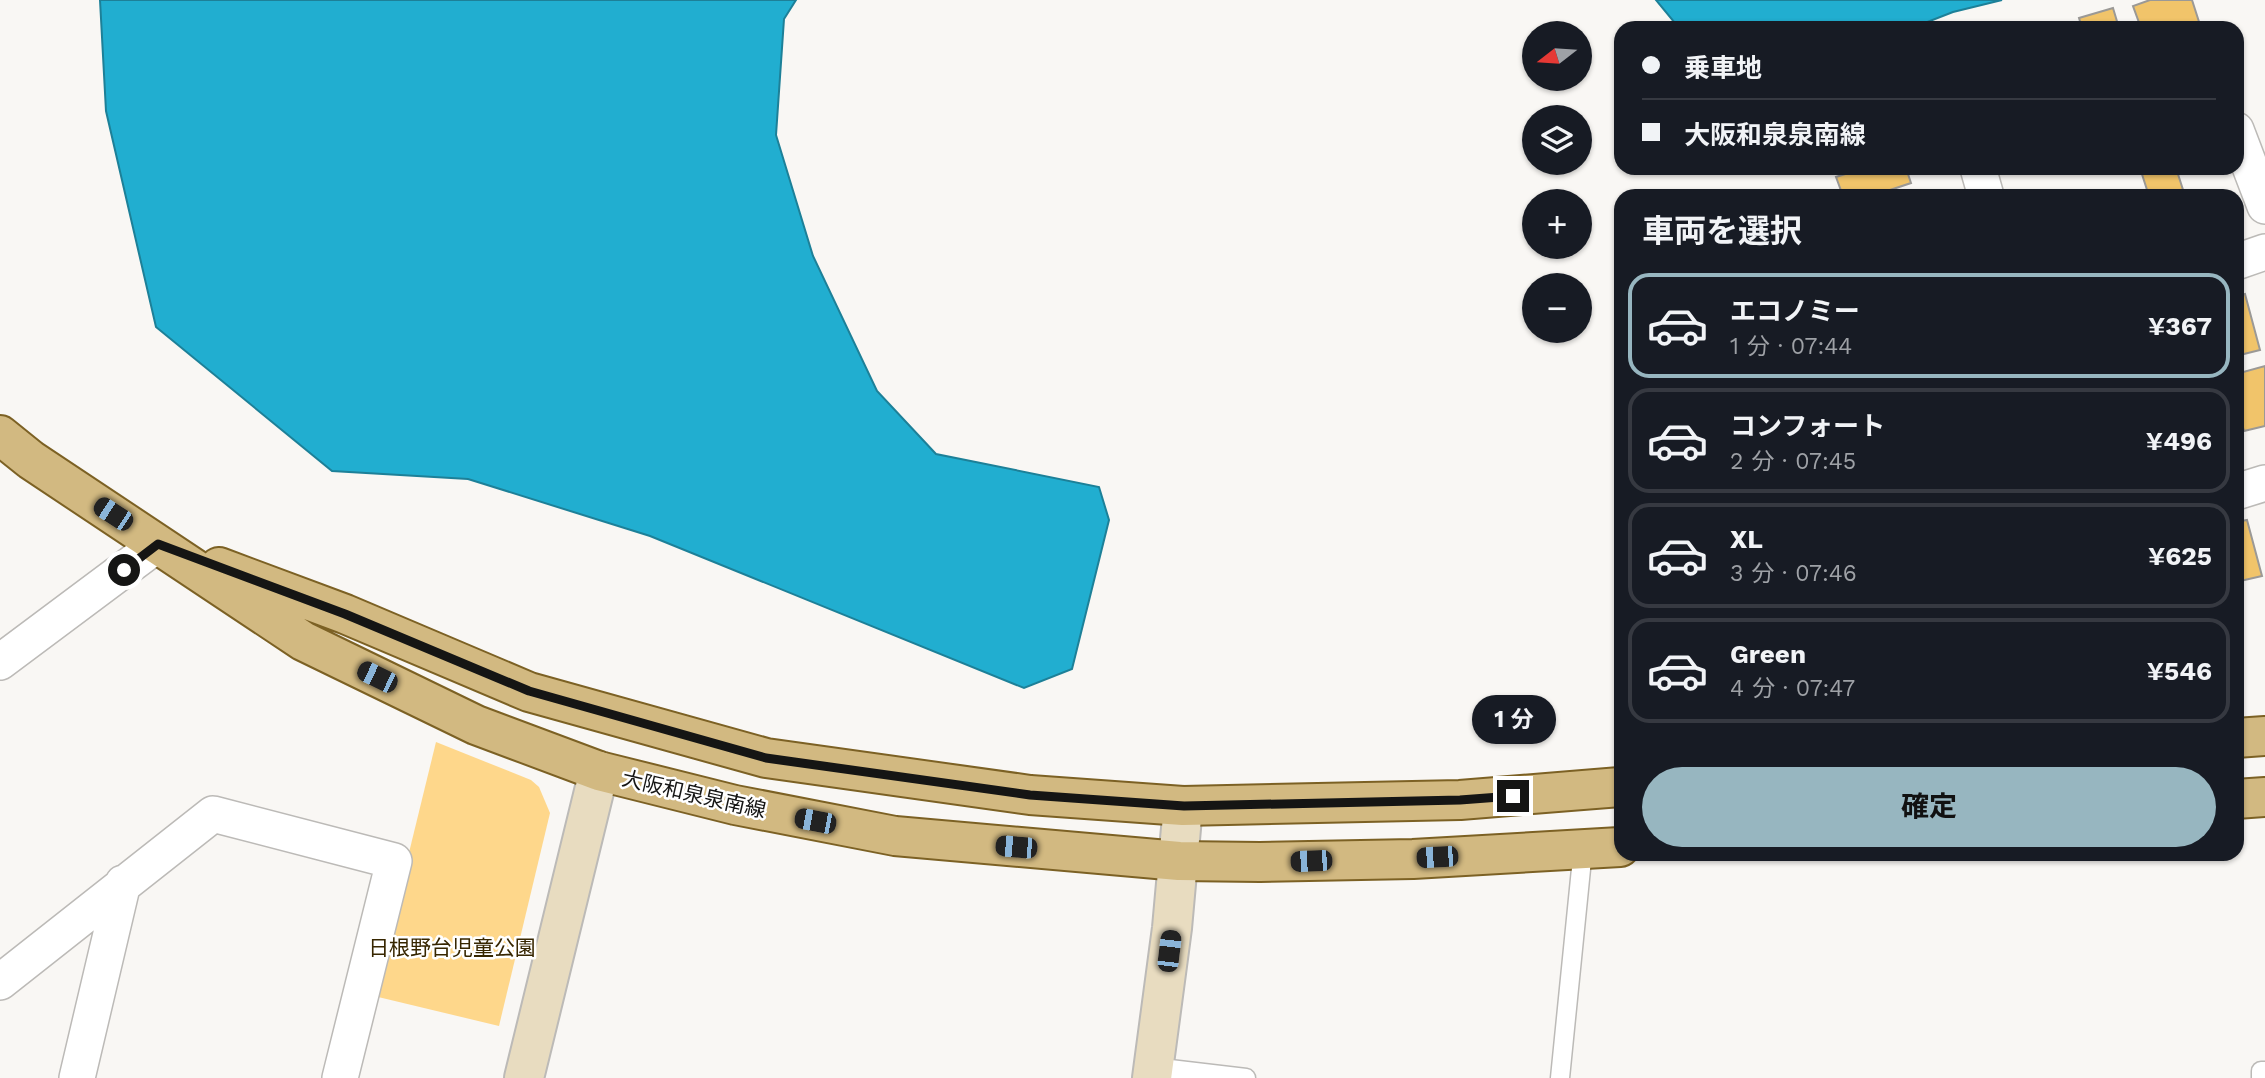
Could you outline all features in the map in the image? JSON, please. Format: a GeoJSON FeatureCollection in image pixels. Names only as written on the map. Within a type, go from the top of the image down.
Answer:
{"type":"FeatureCollection","features":[{"type":"Feature","properties":{"kind":"main road","name":"大阪和泉泉南線"},"geometry":{"type":"LineString","coordinates":[[0,435],[31,460],[303,641],[476,725],[598,771],[735,806],[895,836],[1179,861],[1413,859],[1614,847]]}},
{"type":"Feature","properties":{"kind":"main road","name":"大阪和泉泉南線"},"geometry":{"type":"LineString","coordinates":[[158,544],[345,614],[529,691],[766,758],[1030,795],[1184,806],[1460,800],[1614,788]]}},
{"type":"Feature","properties":{"kind":"main road"},"geometry":{"type":"LineString","coordinates":[[2244,737],[2265,736]]}},
{"type":"Feature","properties":{"kind":"main road"},"geometry":{"type":"LineString","coordinates":[[2244,798],[2265,797]]}},
{"type":"Feature","properties":{"kind":"street"},"geometry":{"type":"LineString","coordinates":[[2244,151],[2265,206]]}},
{"type":"Feature","properties":{"kind":"street"},"geometry":{"type":"LineString","coordinates":[[2244,259],[2265,252]]}},
{"type":"Feature","properties":{"kind":"street"},"geometry":{"type":"LineString","coordinates":[[2244,490],[2265,483]]}},
{"type":"Feature","properties":{"kind":"street"},"geometry":{"type":"LineString","coordinates":[[0,662],[158,544]]}},
{"type":"Feature","properties":{"kind":"street"},"geometry":{"type":"LineString","coordinates":[[524,1078],[598,771]]}},
{"type":"Feature","properties":{"kind":"street"},"geometry":{"type":"LineString","coordinates":[[1152,1073],[1184,806]]}},
{"type":"Feature","properties":{"kind":"street"},"geometry":{"type":"LineString","coordinates":[[0,982],[213,814],[394,861],[340,1078]]}},
{"type":"Feature","properties":{"kind":"street"},"geometry":{"type":"LineString","coordinates":[[77,1078],[123,883]]}},
{"type":"Feature","properties":{"kind":"lane"},"geometry":{"type":"LineString","coordinates":[[1560,1078],[1583,849]]}},
{"type":"Feature","properties":{"kind":"lane"},"geometry":{"type":"LineString","coordinates":[[1152,1073],[1246,1078]]}},
{"type":"Feature","properties":{"kind":"green space","name":"日根野台児童公園"},"geometry":{"type":"Polygon","coordinates":[[[436,742],[531,780],[539,787],[550,813],[499,1026],[374,996],[436,742]]]}},
{"type":"Feature","properties":{"kind":"water"},"geometry":{"type":"Polygon","coordinates":[[[100,0],[796,0],[784,19],[776,135],[813,256],[877,391],[936,454],[1099,487],[1109,520],[1072,669],[1024,688],[650,536],[468,479],[332,471],[156,327],[106,111],[100,0]]]}},
{"type":"Feature","properties":{"kind":"water"},"geometry":{"type":"Polygon","coordinates":[[[1656,0],[2002,0],[1953,12],[1930,21],[1673,21],[1656,0]]]}},
{"type":"Feature","properties":{"kind":"building"},"geometry":{"type":"Polygon","coordinates":[[[2150,0],[2192,0],[2199,21],[2138,21],[2133,6],[2150,0]]]}},
{"type":"Feature","properties":{"kind":"building"},"geometry":{"type":"Polygon","coordinates":[[[2113,8],[2117,21],[2080,21],[2079,18],[2113,8]]]}},
{"type":"Feature","properties":{"kind":"building"},"geometry":{"type":"Polygon","coordinates":[[[1908,175],[1911,183],[1893,189],[1840,189],[1836,177],[1908,175]]]}},
{"type":"Feature","properties":{"kind":"building"},"geometry":{"type":"Polygon","coordinates":[[[2142,175],[2178,175],[2183,189],[2147,189],[2142,175]]]}},
{"type":"Feature","properties":{"kind":"building"},"geometry":{"type":"Polygon","coordinates":[[[2244,294],[2260,350],[2244,354],[2244,294]]]}},
{"type":"Feature","properties":{"kind":"building"},"geometry":{"type":"Polygon","coordinates":[[[2265,366],[2265,426],[2244,431],[2244,372],[2265,366]]]}},
{"type":"Feature","properties":{"kind":"building"},"geometry":{"type":"Polygon","coordinates":[[[2247,520],[2262,576],[2244,580],[2244,521],[2247,520]]]}},
{"type":"Feature","properties":{"kind":"route"},"geometry":{"type":"LineString","coordinates":[[124,570],[158,544],[345,614],[529,691],[766,758],[1030,795],[1184,806],[1460,800],[1513,796]]}}]}
